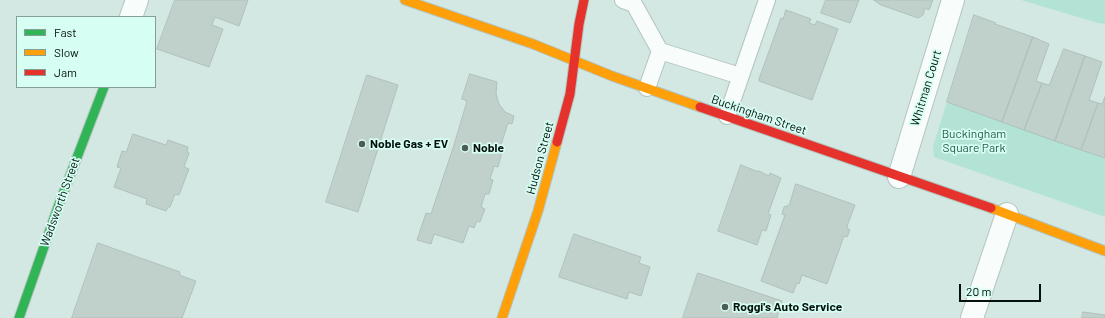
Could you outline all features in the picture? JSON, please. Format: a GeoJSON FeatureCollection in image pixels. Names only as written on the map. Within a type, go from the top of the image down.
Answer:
{"type":"FeatureCollection","features":[{"type":"Feature","properties":{"kind":"street"},"geometry":{"type":"LineString","coordinates":[[131,16],[138,0]]}},
{"type":"Feature","properties":{"kind":"street","name":"Buckingham Street"},"geometry":{"type":"LineString","coordinates":[[405,0],[533,44],[612,76],[1007,214],[1105,251]]}},
{"type":"Feature","properties":{"kind":"street","name":"Hudson Street"},"geometry":{"type":"LineString","coordinates":[[502,318],[538,211],[570,94],[584,0]]}},
{"type":"Feature","properties":{"kind":"street","name":"Whitman Court"},"geometry":{"type":"LineString","coordinates":[[899,177],[953,0]]}},
{"type":"Feature","properties":{"kind":"street","name":"Wadsworth Street"},"geometry":{"type":"LineString","coordinates":[[19,318],[58,207],[104,88]]}},
{"type":"Feature","properties":{"kind":"street"},"geometry":{"type":"LineString","coordinates":[[972,318],[1007,214]]}},
{"type":"Feature","properties":{"kind":"lane"},"geometry":{"type":"LineString","coordinates":[[727,116],[767,0]]}},
{"type":"Feature","properties":{"kind":"lane"},"geometry":{"type":"LineString","coordinates":[[630,1],[660,51],[740,76]]}},
{"type":"Feature","properties":{"kind":"lane"},"geometry":{"type":"LineString","coordinates":[[647,88],[660,51]]}},
{"type":"Feature","properties":{"kind":"green space"},"geometry":{"type":"Polygon","coordinates":[[[1021,0],[1105,0],[1105,24],[1098,23],[1021,0]]]}},
{"type":"Feature","properties":{"kind":"green space","name":"Buckingham Square Park"},"geometry":{"type":"Polygon","coordinates":[[[947,102],[1105,158],[1105,217],[934,157],[933,146],[947,102]]]}},
{"type":"Feature","properties":{"kind":"building"},"geometry":{"type":"Polygon","coordinates":[[[175,0],[248,0],[239,26],[215,17],[212,25],[223,29],[209,67],[157,49],[175,0]]]}},
{"type":"Feature","properties":{"kind":"building"},"geometry":{"type":"Polygon","coordinates":[[[826,0],[859,0],[850,23],[821,13],[826,0]]]}},
{"type":"Feature","properties":{"kind":"building"},"geometry":{"type":"Polygon","coordinates":[[[874,0],[933,0],[929,10],[925,8],[923,15],[918,18],[881,5],[874,0]]]}},
{"type":"Feature","properties":{"kind":"building"},"geometry":{"type":"Polygon","coordinates":[[[786,10],[811,19],[809,23],[815,25],[817,21],[838,29],[812,100],[759,81],[781,18],[783,19],[786,10]]]}},
{"type":"Feature","properties":{"kind":"building"},"geometry":{"type":"Polygon","coordinates":[[[974,15],[1033,37],[1002,122],[947,102],[974,15]]]}},
{"type":"Feature","properties":{"kind":"building"},"geometry":{"type":"Polygon","coordinates":[[[1033,37],[1049,44],[1036,81],[1042,83],[1024,130],[1002,122],[1033,37]]]}},
{"type":"Feature","properties":{"kind":"building"},"geometry":{"type":"Polygon","coordinates":[[[1064,49],[1085,56],[1055,141],[1024,130],[1042,83],[1049,85],[1064,49]]]}},
{"type":"Feature","properties":{"kind":"building"},"geometry":{"type":"Polygon","coordinates":[[[1085,56],[1102,62],[1089,100],[1098,103],[1081,150],[1055,141],[1085,56]]]}},
{"type":"Feature","properties":{"kind":"building"},"geometry":{"type":"Polygon","coordinates":[[[470,74],[497,82],[496,94],[499,104],[505,112],[514,116],[512,124],[508,123],[499,151],[502,152],[498,167],[494,166],[490,179],[493,180],[489,194],[485,194],[481,207],[485,209],[480,222],[477,221],[474,228],[469,226],[463,243],[434,234],[431,244],[417,240],[426,213],[431,214],[454,145],[467,101],[462,99],[470,74]]]}},
{"type":"Feature","properties":{"kind":"building","name":"Noble Gas + EV"},"geometry":{"type":"Polygon","coordinates":[[[367,75],[398,85],[358,212],[326,202],[367,75]]]}},
{"type":"Feature","properties":{"kind":"building"},"geometry":{"type":"Polygon","coordinates":[[[1105,97],[1105,158],[1081,150],[1098,103],[1102,104],[1105,97]]]}},
{"type":"Feature","properties":{"kind":"building"},"geometry":{"type":"Polygon","coordinates":[[[133,134],[166,145],[168,140],[188,147],[187,152],[189,153],[184,167],[189,169],[179,195],[175,194],[170,207],[168,207],[166,211],[146,204],[147,199],[114,187],[121,168],[117,167],[122,151],[126,152],[133,134]]]}},
{"type":"Feature","properties":{"kind":"building"},"geometry":{"type":"Polygon","coordinates":[[[741,165],[769,176],[770,173],[781,178],[768,214],[771,215],[766,231],[762,230],[757,245],[718,231],[741,165]]]}},
{"type":"Feature","properties":{"kind":"building"},"geometry":{"type":"Polygon","coordinates":[[[796,184],[855,205],[847,226],[850,230],[847,237],[844,236],[827,284],[802,275],[799,284],[797,283],[793,293],[761,281],[785,215],[782,214],[784,207],[789,205],[796,184]]]}},
{"type":"Feature","properties":{"kind":"building"},"geometry":{"type":"Polygon","coordinates":[[[574,234],[641,257],[639,263],[650,267],[641,296],[629,292],[627,299],[559,277],[574,234]]]}},
{"type":"Feature","properties":{"kind":"building"},"geometry":{"type":"Polygon","coordinates":[[[98,243],[180,272],[179,275],[196,281],[182,318],[72,318],[98,243]]]}},
{"type":"Feature","properties":{"kind":"building"},"geometry":{"type":"Polygon","coordinates":[[[698,273],[782,301],[777,318],[683,318],[698,273]]]}},
{"type":"Feature","properties":{"kind":"building"},"geometry":{"type":"Polygon","coordinates":[[[1083,312],[1105,315],[1105,318],[1082,318],[1083,312]]]}},
{"type":"Feature","properties":{"kind":"traffic: fast"},"geometry":{"type":"LineString","coordinates":[[19,318],[58,207],[104,88]]}},
{"type":"Feature","properties":{"kind":"traffic: slow"},"geometry":{"type":"LineString","coordinates":[[405,0],[533,44],[612,76],[700,107]]}},
{"type":"Feature","properties":{"kind":"traffic: slow"},"geometry":{"type":"LineString","coordinates":[[502,318],[538,211],[557,142]]}},
{"type":"Feature","properties":{"kind":"traffic: slow"},"geometry":{"type":"LineString","coordinates":[[991,208],[1105,251]]}},
{"type":"Feature","properties":{"kind":"traffic: jam"},"geometry":{"type":"LineString","coordinates":[[557,142],[570,94],[579,24],[584,0]]}},
{"type":"Feature","properties":{"kind":"traffic: jam"},"geometry":{"type":"LineString","coordinates":[[700,107],[991,208]]}},
{"type":"Feature","properties":{"kind":"place","name":"Noble Gas + EV"},"geometry":{"type":"Point","coordinates":[362,144]}},
{"type":"Feature","properties":{"kind":"place","name":"Noble"},"geometry":{"type":"Point","coordinates":[465,148]}},
{"type":"Feature","properties":{"kind":"place","name":"Roggi's Auto Service"},"geometry":{"type":"Point","coordinates":[725,307]}}]}
